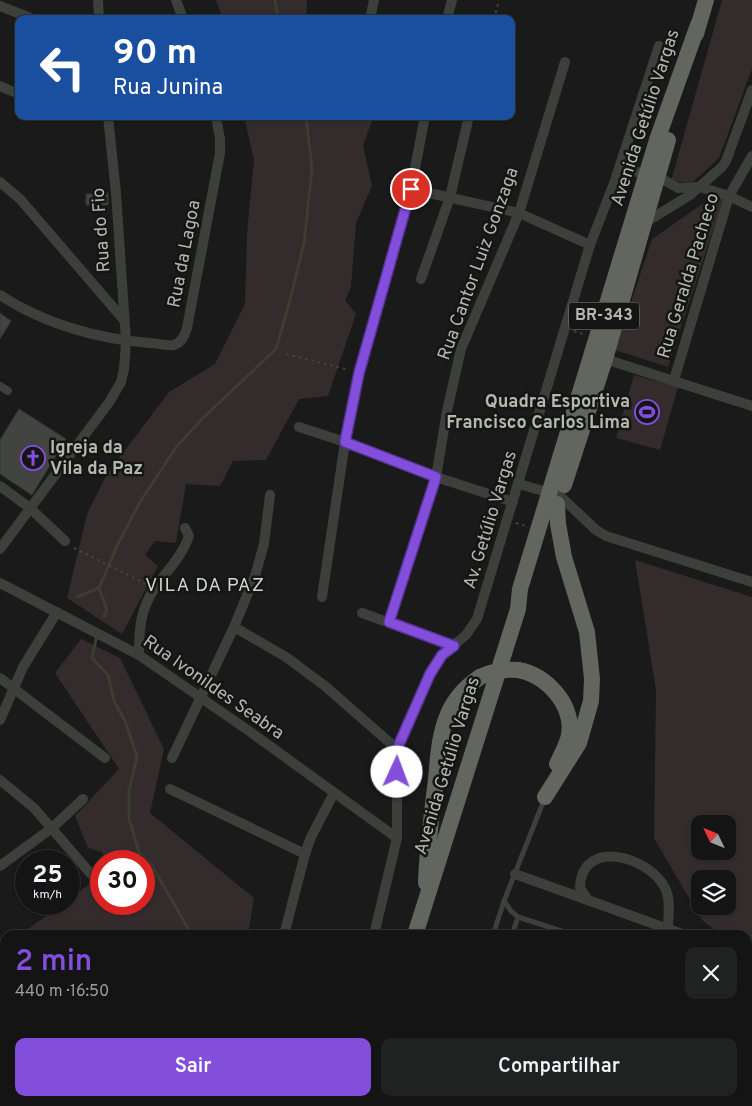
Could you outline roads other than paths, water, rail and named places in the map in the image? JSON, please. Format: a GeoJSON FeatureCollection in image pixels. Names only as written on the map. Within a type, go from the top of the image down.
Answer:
{"type":"FeatureCollection","features":[{"type":"Feature","properties":{"kind":"highway","name":"Avenida Getúlio Vargas"},"geometry":{"type":"LineString","coordinates":[[417,930],[518,609],[530,592],[556,497],[706,0]]}},
{"type":"Feature","properties":{"kind":"highway","name":"Avenida Getúlio Vargas"},"geometry":{"type":"LineString","coordinates":[[556,497],[605,359],[646,222],[653,176]]}},
{"type":"Feature","properties":{"kind":"highway"},"geometry":{"type":"LineString","coordinates":[[545,797],[580,743],[591,701],[592,679],[588,632],[564,557],[558,524],[556,497]]}},
{"type":"Feature","properties":{"kind":"highway"},"geometry":{"type":"LineString","coordinates":[[425,906],[427,848],[440,745],[447,716],[458,696],[470,684],[488,673],[518,670],[529,672],[543,679],[561,700],[567,713],[569,735],[545,797]]}},
{"type":"Feature","properties":{"kind":"street"},"geometry":{"type":"LineString","coordinates":[[98,0],[99,15]]}},
{"type":"Feature","properties":{"kind":"street"},"geometry":{"type":"LineString","coordinates":[[176,0],[182,15]]}},
{"type":"Feature","properties":{"kind":"street"},"geometry":{"type":"LineString","coordinates":[[371,15],[374,0]]}},
{"type":"Feature","properties":{"kind":"street"},"geometry":{"type":"LineString","coordinates":[[448,15],[452,0]]}},
{"type":"Feature","properties":{"kind":"street"},"geometry":{"type":"LineString","coordinates":[[0,6],[23,15]]}},
{"type":"Feature","properties":{"kind":"street","name":"Av. Getúlio Vargas"},"geometry":{"type":"LineString","coordinates":[[454,646],[466,635],[478,619],[590,245],[616,178],[659,46]]}},
{"type":"Feature","properties":{"kind":"street","name":"Rua Cantor Luiz Gonzaga"},"geometry":{"type":"LineString","coordinates":[[389,622],[436,477],[447,411],[461,349],[519,212],[565,62]]}},
{"type":"Feature","properties":{"kind":"street"},"geometry":{"type":"LineString","coordinates":[[0,86],[15,92]]}},
{"type":"Feature","properties":{"kind":"street","name":"Rua Geralda Pacheco"},"geometry":{"type":"LineString","coordinates":[[646,222],[690,195],[718,172],[726,161],[752,90]]}},
{"type":"Feature","properties":{"kind":"street","name":"Rua do Fio"},"geometry":{"type":"LineString","coordinates":[[0,549],[110,401],[121,382],[126,341],[116,193],[108,120]]}},
{"type":"Feature","properties":{"kind":"street","name":"Rua da Lagoa"},"geometry":{"type":"LineString","coordinates":[[0,295],[30,312],[77,330],[126,341],[174,345],[182,340],[220,153],[217,120]]}},
{"type":"Feature","properties":{"kind":"street"},"geometry":{"type":"LineString","coordinates":[[322,597],[345,442],[359,373],[411,189],[425,120]]}},
{"type":"Feature","properties":{"kind":"street"},"geometry":{"type":"LineString","coordinates":[[421,279],[450,197],[468,120]]}},
{"type":"Feature","properties":{"kind":"street","name":"Rua Geralda Pacheco"},"geometry":{"type":"LineString","coordinates":[[674,380],[730,196],[752,156]]}},
{"type":"Feature","properties":{"kind":"street"},"geometry":{"type":"LineString","coordinates":[[616,178],[622,171],[628,170],[653,176],[678,188],[700,187],[730,196],[752,207]]}},
{"type":"Feature","properties":{"kind":"street"},"geometry":{"type":"LineString","coordinates":[[0,182],[20,199],[124,320]]}},
{"type":"Feature","properties":{"kind":"street"},"geometry":{"type":"LineString","coordinates":[[411,189],[519,212],[590,245]]}},
{"type":"Feature","properties":{"kind":"street"},"geometry":{"type":"LineString","coordinates":[[605,359],[752,406]]}},
{"type":"Feature","properties":{"kind":"street"},"geometry":{"type":"LineString","coordinates":[[0,386],[8,391]]}},
{"type":"Feature","properties":{"kind":"street"},"geometry":{"type":"LineString","coordinates":[[299,427],[345,442],[436,477],[513,502]]}},
{"type":"Feature","properties":{"kind":"street"},"geometry":{"type":"LineString","coordinates":[[519,484],[556,497],[606,536],[752,582]]}},
{"type":"Feature","properties":{"kind":"street"},"geometry":{"type":"LineString","coordinates":[[0,486],[30,508],[65,542]]}},
{"type":"Feature","properties":{"kind":"street"},"geometry":{"type":"LineString","coordinates":[[172,758],[234,627],[255,576],[264,544],[270,495]]}},
{"type":"Feature","properties":{"kind":"street"},"geometry":{"type":"LineString","coordinates":[[139,655],[139,629],[143,610],[154,588],[185,549],[189,536],[185,528]]}},
{"type":"Feature","properties":{"kind":"street","name":"Rua Ivonildes Seabra"},"geometry":{"type":"LineString","coordinates":[[0,583],[139,655],[397,838]]}},
{"type":"Feature","properties":{"kind":"street"},"geometry":{"type":"LineString","coordinates":[[0,720],[30,655],[57,612]]}},
{"type":"Feature","properties":{"kind":"street"},"geometry":{"type":"LineString","coordinates":[[362,612],[454,646]]}},
{"type":"Feature","properties":{"kind":"street"},"geometry":{"type":"LineString","coordinates":[[234,627],[286,657],[325,686],[397,749]]}},
{"type":"Feature","properties":{"kind":"street"},"geometry":{"type":"LineString","coordinates":[[375,930],[397,838],[397,749],[430,674],[442,655],[454,646]]}},
{"type":"Feature","properties":{"kind":"street"},"geometry":{"type":"LineString","coordinates":[[0,678],[105,758]]}},
{"type":"Feature","properties":{"kind":"street"},"geometry":{"type":"LineString","coordinates":[[0,780],[34,808],[90,873]]}},
{"type":"Feature","properties":{"kind":"street"},"geometry":{"type":"LineString","coordinates":[[170,789],[305,854]]}},
{"type":"Feature","properties":{"kind":"street"},"geometry":{"type":"LineString","coordinates":[[285,930],[311,837],[334,793]]}},
{"type":"Feature","properties":{"kind":"street"},"geometry":{"type":"LineString","coordinates":[[0,866],[52,828],[83,799]]}},
{"type":"Feature","properties":{"kind":"street"},"geometry":{"type":"LineString","coordinates":[[588,900],[580,888],[583,872],[588,865],[603,858],[620,856],[628,858],[638,862],[653,873],[666,890],[669,904],[668,929]]}},
{"type":"Feature","properties":{"kind":"street"},"geometry":{"type":"LineString","coordinates":[[515,874],[671,930]]}},
{"type":"Feature","properties":{"kind":"lane"},"geometry":{"type":"LineString","coordinates":[[495,930],[504,900],[545,797]]}},
{"type":"Feature","properties":{"kind":"lane"},"geometry":{"type":"LineString","coordinates":[[504,900],[511,911],[518,917],[558,930]]}},
{"type":"Feature","properties":{"kind":"lane"},"geometry":{"type":"LineString","coordinates":[[514,930],[518,917]]}},
{"type":"Feature","properties":{"kind":"waterway"},"geometry":{"type":"LineString","coordinates":[[275,0],[277,15]]}},
{"type":"Feature","properties":{"kind":"waterway"},"geometry":{"type":"LineString","coordinates":[[77,597],[99,588],[118,544],[140,502],[177,446],[203,418],[276,349],[304,243],[312,169],[306,120]]}},
{"type":"Feature","properties":{"kind":"waterway"},"geometry":{"type":"LineString","coordinates":[[99,588],[107,610],[104,616]]}},
{"type":"Feature","properties":{"kind":"waterway"},"geometry":{"type":"LineString","coordinates":[[96,639],[92,658],[108,675],[114,701],[125,721],[137,757],[129,790],[129,819],[139,852],[152,866],[189,930]]}},
{"type":"Feature","properties":{"kind":"place","name":"Quadra Esportiva Francisco Carlos Lima"},"geometry":{"type":"Point","coordinates":[647,412]}},
{"type":"Feature","properties":{"kind":"place","name":"Igreja da Vila da Paz"},"geometry":{"type":"Point","coordinates":[33,458]}},
{"type":"Feature","properties":{"kind":"district","name":"VILA DA PAZ"},"geometry":{"type":"Point","coordinates":[205,586]}}]}
